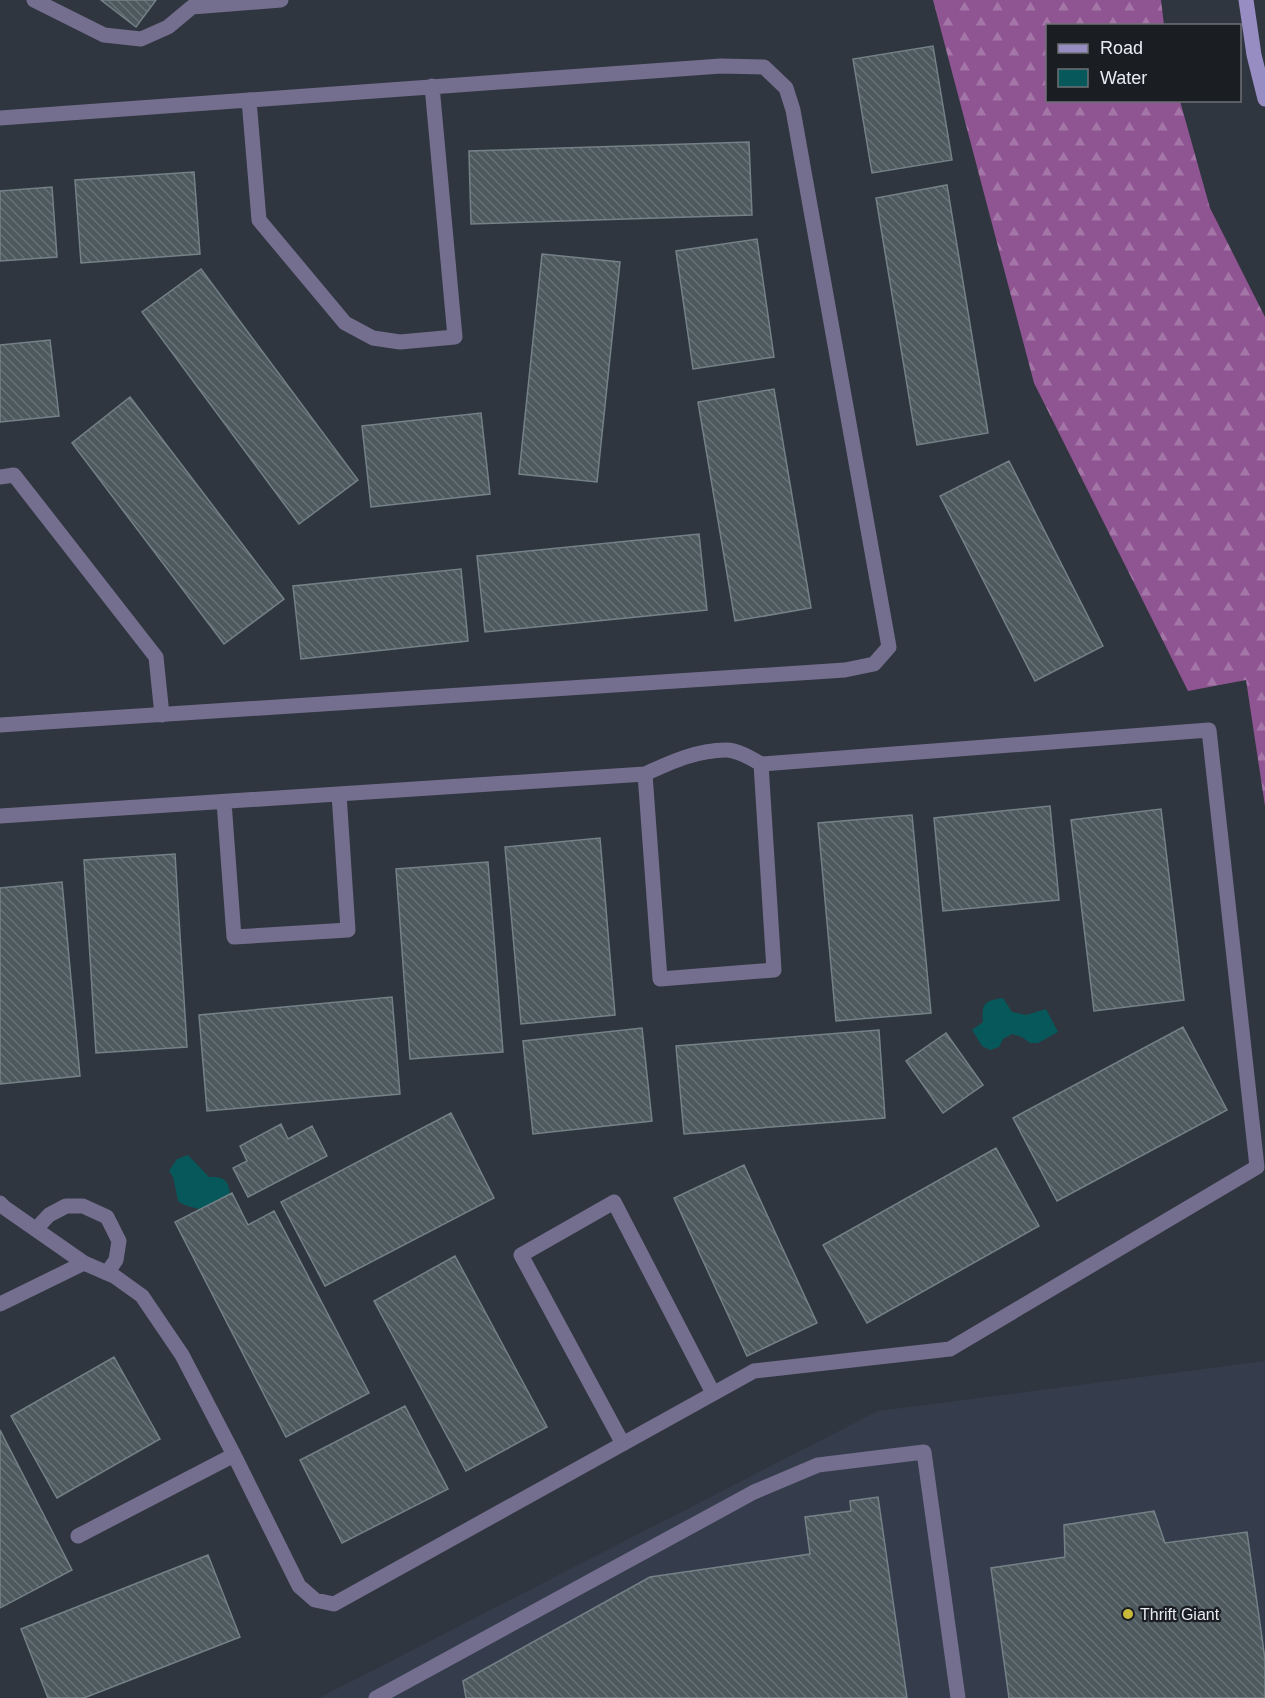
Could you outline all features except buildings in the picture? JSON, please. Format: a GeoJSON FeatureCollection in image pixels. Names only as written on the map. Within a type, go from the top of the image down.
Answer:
{"type":"FeatureCollection","features":[{"type":"Feature","properties":{"kind":"street"},"geometry":{"type":"LineString","coordinates":[[1246,0],[1254,55],[1265,99]]}},
{"type":"Feature","properties":{"kind":"lane"},"geometry":{"type":"LineString","coordinates":[[34,0],[104,35],[141,39],[168,27],[192,7],[280,0]]}},
{"type":"Feature","properties":{"kind":"lane"},"geometry":{"type":"LineString","coordinates":[[0,118],[721,66],[764,67],[786,88],[794,110],[889,647],[874,664],[845,670],[0,725]]}},
{"type":"Feature","properties":{"kind":"lane"},"geometry":{"type":"LineString","coordinates":[[249,100],[259,220],[345,323],[373,338],[400,342],[455,337],[432,86]]}},
{"type":"Feature","properties":{"kind":"lane"},"geometry":{"type":"LineString","coordinates":[[0,477],[14,475],[156,657],[162,715]]}},
{"type":"Feature","properties":{"kind":"lane"},"geometry":{"type":"LineString","coordinates":[[0,816],[645,774],[694,754],[728,750],[761,764],[1209,730],[1257,1167],[950,1349],[754,1371],[334,1604],[315,1600],[299,1586],[182,1355],[142,1296],[114,1276],[84,1263],[0,1203]]}},
{"type":"Feature","properties":{"kind":"lane"},"geometry":{"type":"LineString","coordinates":[[645,774],[660,979],[774,970],[761,764]]}},
{"type":"Feature","properties":{"kind":"lane"},"geometry":{"type":"LineString","coordinates":[[225,802],[234,937],[336,931],[348,930],[339,794]]}},
{"type":"Feature","properties":{"kind":"lane"},"geometry":{"type":"LineString","coordinates":[[623,1444],[521,1255],[614,1202],[713,1393]]}},
{"type":"Feature","properties":{"kind":"lane"},"geometry":{"type":"LineString","coordinates":[[36,1229],[50,1215],[66,1206],[84,1206],[107,1217],[119,1241],[116,1260],[107,1273]]}},
{"type":"Feature","properties":{"kind":"lane"},"geometry":{"type":"LineString","coordinates":[[0,1304],[84,1263]]}},
{"type":"Feature","properties":{"kind":"lane"},"geometry":{"type":"LineString","coordinates":[[376,1698],[754,1492],[818,1464],[924,1452],[958,1698]]}},
{"type":"Feature","properties":{"kind":"lane"},"geometry":{"type":"LineString","coordinates":[[78,1536],[234,1455]]}},
{"type":"Feature","properties":{"kind":"shaded area"},"geometry":{"type":"Polygon","coordinates":[[[1265,1361],[1265,1698],[319,1698],[878,1411],[1265,1361]]]}},
{"type":"Feature","properties":{"kind":"green space"},"geometry":{"type":"Polygon","coordinates":[[[933,0],[1161,0],[1164,24],[1046,24],[1046,102],[1180,102],[1210,208],[1265,317],[1265,806],[1246,680],[1188,691],[1034,383],[933,0]]]}},
{"type":"Feature","properties":{"kind":"water"},"geometry":{"type":"Polygon","coordinates":[[[1003,998],[1012,1012],[1026,1015],[1046,1009],[1058,1032],[1038,1043],[1030,1043],[1012,1034],[1003,1039],[999,1047],[990,1050],[982,1046],[972,1030],[983,1022],[983,1011],[986,1004],[1003,998]]]}},
{"type":"Feature","properties":{"kind":"water"},"geometry":{"type":"Polygon","coordinates":[[[188,1155],[209,1177],[224,1179],[228,1185],[230,1200],[203,1211],[178,1201],[173,1177],[169,1171],[177,1159],[188,1155]]]}},
{"type":"Feature","properties":{"kind":"place","name":"Thrift Giant"},"geometry":{"type":"Point","coordinates":[1128,1614]}}]}
